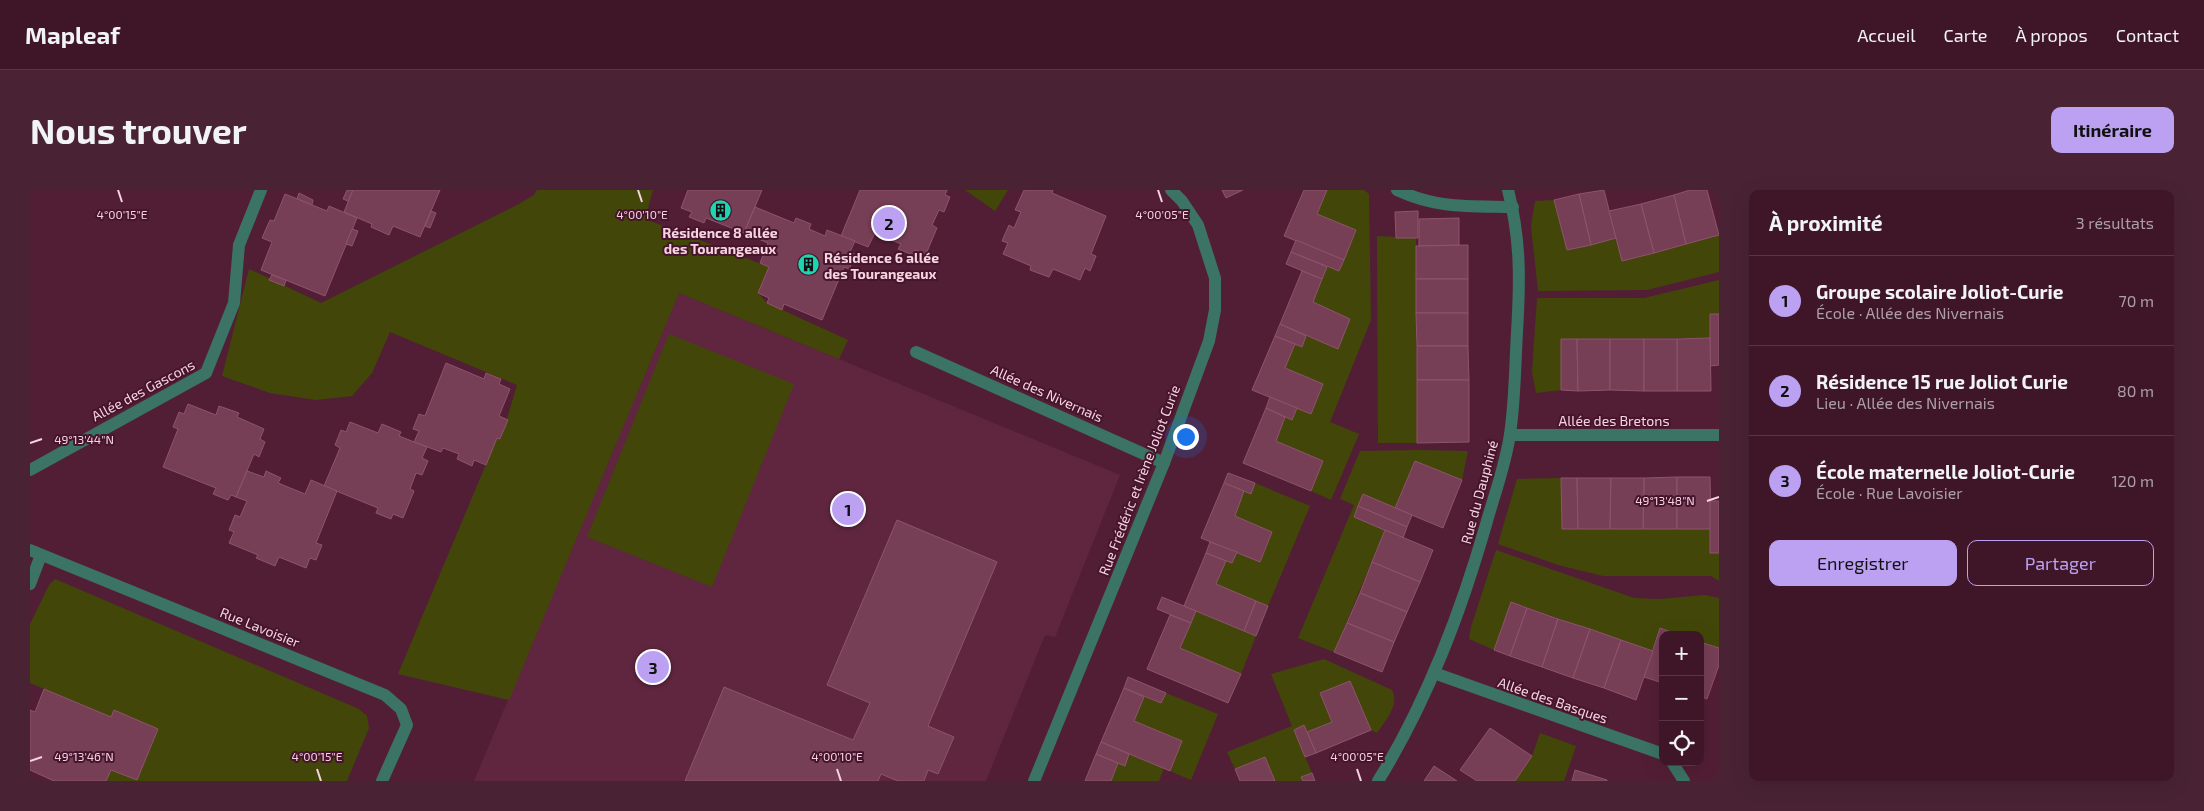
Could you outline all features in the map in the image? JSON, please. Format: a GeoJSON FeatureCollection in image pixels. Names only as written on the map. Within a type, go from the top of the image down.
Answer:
{"type":"FeatureCollection","features":[{"type":"Feature","properties":{"kind":"street","name":"Allée des Gascons"},"geometry":{"type":"LineString","coordinates":[[30,470],[206,373],[234,304],[239,245],[262,190]]}},
{"type":"Feature","properties":{"kind":"street","name":"Rue Frédéric et Irène Joliot Curie"},"geometry":{"type":"LineString","coordinates":[[1034,781],[1164,463],[1209,341],[1215,302],[1215,278],[1198,225],[1182,201],[1171,190]]}},
{"type":"Feature","properties":{"kind":"street"},"geometry":{"type":"LineString","coordinates":[[1397,190],[1422,201],[1448,206],[1513,207]]}},
{"type":"Feature","properties":{"kind":"street","name":"Rue du Dauphiné"},"geometry":{"type":"LineString","coordinates":[[1378,781],[1401,743],[1434,673],[1458,614],[1476,561],[1510,435],[1516,382],[1521,287],[1513,207],[1508,190]]}},
{"type":"Feature","properties":{"kind":"street","name":"Allée des Nivernais"},"geometry":{"type":"LineString","coordinates":[[916,352],[1164,463]]}},
{"type":"Feature","properties":{"kind":"street","name":"Allée des Bretons"},"geometry":{"type":"LineString","coordinates":[[1510,435],[1719,435]]}},
{"type":"Feature","properties":{"kind":"street"},"geometry":{"type":"LineString","coordinates":[[30,584],[36,552]]}},
{"type":"Feature","properties":{"kind":"street","name":"Rue Lavoisier"},"geometry":{"type":"LineString","coordinates":[[36,552],[385,695],[401,709],[407,724],[382,781]]}},
{"type":"Feature","properties":{"kind":"street","name":"Allée des Basques"},"geometry":{"type":"LineString","coordinates":[[1434,673],[1659,753]]}},
{"type":"Feature","properties":{"kind":"street"},"geometry":{"type":"LineString","coordinates":[[1675,766],[1684,781]]}},
{"type":"Feature","properties":{"kind":"shaded area"},"geometry":{"type":"Polygon","coordinates":[[[679,293],[1120,475],[1055,637],[1045,635],[986,781],[474,781],[679,293]]]}},
{"type":"Feature","properties":{"kind":"green space"},"geometry":{"type":"Polygon","coordinates":[[[537,190],[653,190],[645,219],[769,267],[758,293],[767,303],[848,340],[839,359],[679,293],[509,700],[398,674],[497,438],[501,439],[517,385],[390,332],[372,373],[352,396],[316,400],[270,393],[222,376],[249,269],[321,303],[517,205],[534,195],[537,190]]]}},
{"type":"Feature","properties":{"kind":"green space"},"geometry":{"type":"Polygon","coordinates":[[[965,190],[1008,190],[995,211],[965,190]]]}},
{"type":"Feature","properties":{"kind":"green space"},"geometry":{"type":"Polygon","coordinates":[[[1327,190],[1364,190],[1369,194],[1371,320],[1330,422],[1359,434],[1331,500],[1311,491],[1323,461],[1276,441],[1285,417],[1292,420],[1297,408],[1311,414],[1323,384],[1285,368],[1295,344],[1302,346],[1306,336],[1338,348],[1350,319],[1313,302],[1327,267],[1339,271],[1356,230],[1317,214],[1327,190]]]}},
{"type":"Feature","properties":{"kind":"green space"},"geometry":{"type":"Polygon","coordinates":[[[1554,200],[1567,250],[1616,238],[1622,261],[1719,235],[1719,272],[1647,290],[1538,291],[1531,226],[1535,201],[1554,200]]]}},
{"type":"Feature","properties":{"kind":"green space"},"geometry":{"type":"Polygon","coordinates":[[[1377,236],[1416,238],[1417,443],[1378,443],[1377,236]]]}},
{"type":"Feature","properties":{"kind":"green space"},"geometry":{"type":"Polygon","coordinates":[[[1719,280],[1719,314],[1710,338],[1561,339],[1561,390],[1536,393],[1532,372],[1537,298],[1644,298],[1719,280]]]}},
{"type":"Feature","properties":{"kind":"green space"},"geometry":{"type":"Polygon","coordinates":[[[669,334],[794,384],[712,587],[587,537],[669,334]]]}},
{"type":"Feature","properties":{"kind":"green space"},"geometry":{"type":"Polygon","coordinates":[[[1360,451],[1468,451],[1462,480],[1415,461],[1395,508],[1363,494],[1354,517],[1385,530],[1334,652],[1298,638],[1354,505],[1340,499],[1360,451]]]}},
{"type":"Feature","properties":{"kind":"green space"},"geometry":{"type":"Polygon","coordinates":[[[1561,478],[1562,529],[1711,529],[1710,553],[1719,553],[1719,581],[1711,576],[1603,576],[1558,565],[1498,544],[1517,479],[1561,478]]]}},
{"type":"Feature","properties":{"kind":"green space"},"geometry":{"type":"Polygon","coordinates":[[[1255,483],[1310,506],[1268,606],[1216,584],[1226,561],[1232,563],[1237,552],[1260,562],[1272,532],[1235,516],[1244,491],[1251,494],[1255,483]]]}},
{"type":"Feature","properties":{"kind":"green space"},"geometry":{"type":"Polygon","coordinates":[[[1496,550],[1634,598],[1659,599],[1705,595],[1719,598],[1719,648],[1704,643],[1704,631],[1669,631],[1661,628],[1653,651],[1511,602],[1494,650],[1469,639],[1471,627],[1496,550]]]}},
{"type":"Feature","properties":{"kind":"green space"},"geometry":{"type":"Polygon","coordinates":[[[55,579],[359,709],[367,716],[369,728],[347,781],[106,781],[111,770],[137,780],[158,729],[114,710],[111,717],[30,683],[30,624],[49,585],[55,579]]]}},
{"type":"Feature","properties":{"kind":"green space"},"geometry":{"type":"Polygon","coordinates":[[[1196,611],[1256,636],[1241,674],[1180,648],[1196,611]]]}},
{"type":"Feature","properties":{"kind":"green space"},"geometry":{"type":"Polygon","coordinates":[[[1324,659],[1392,690],[1394,696],[1393,707],[1377,733],[1371,730],[1350,681],[1320,693],[1332,722],[1307,732],[1304,725],[1294,730],[1312,773],[1301,777],[1303,781],[1275,781],[1265,757],[1235,769],[1227,752],[1292,726],[1271,674],[1324,659]]]}},
{"type":"Feature","properties":{"kind":"green space"},"geometry":{"type":"Polygon","coordinates":[[[1166,693],[1218,714],[1191,780],[1170,771],[1181,741],[1134,721],[1144,697],[1161,703],[1166,693]]]}},
{"type":"Feature","properties":{"kind":"green space"},"geometry":{"type":"Polygon","coordinates":[[[1540,733],[1576,746],[1564,781],[1515,781],[1532,756],[1540,733]]]}},
{"type":"Feature","properties":{"kind":"green space"},"geometry":{"type":"Polygon","coordinates":[[[1129,754],[1164,768],[1159,781],[1111,781],[1118,763],[1125,765],[1129,754]]]}},
{"type":"Feature","properties":{"kind":"building"},"geometry":{"type":"Polygon","coordinates":[[[347,190],[353,190],[348,201],[343,199],[347,190]]]}},
{"type":"Feature","properties":{"kind":"building"},"geometry":{"type":"Polygon","coordinates":[[[353,190],[440,190],[420,237],[393,226],[389,235],[371,227],[372,224],[344,212],[353,190]]]}},
{"type":"Feature","properties":{"kind":"building","name":"Résidence 8 allée des Tourangeaux"},"geometry":{"type":"Polygon","coordinates":[[[688,190],[762,190],[744,233],[706,218],[704,223],[689,217],[692,212],[681,208],[688,190]]]}},
{"type":"Feature","properties":{"kind":"building"},"geometry":{"type":"Polygon","coordinates":[[[860,190],[947,190],[945,195],[950,197],[944,212],[939,210],[932,225],[937,228],[926,254],[915,250],[913,255],[898,249],[901,244],[875,233],[868,247],[841,236],[860,190]]]}},
{"type":"Feature","properties":{"kind":"building"},"geometry":{"type":"Polygon","coordinates":[[[1024,190],[1053,190],[1052,193],[1106,216],[1091,254],[1096,256],[1090,271],[1085,268],[1080,280],[1053,269],[1049,277],[1030,270],[1031,266],[1003,254],[1008,243],[1002,241],[1009,225],[1014,228],[1021,212],[1015,210],[1024,190]]]}},
{"type":"Feature","properties":{"kind":"building"},"geometry":{"type":"Polygon","coordinates":[[[1222,190],[1243,190],[1226,198],[1222,190]]]}},
{"type":"Feature","properties":{"kind":"building"},"geometry":{"type":"Polygon","coordinates":[[[1304,190],[1327,190],[1317,214],[1356,230],[1344,260],[1284,236],[1304,190]]]}},
{"type":"Feature","properties":{"kind":"building"},"geometry":{"type":"Polygon","coordinates":[[[1604,190],[1616,238],[1591,245],[1579,194],[1604,190]]]}},
{"type":"Feature","properties":{"kind":"building"},"geometry":{"type":"Polygon","coordinates":[[[1690,190],[1707,190],[1719,235],[1686,244],[1674,195],[1690,190]]]}},
{"type":"Feature","properties":{"kind":"building"},"geometry":{"type":"Polygon","coordinates":[[[299,193],[313,200],[312,205],[297,199],[299,193]]]}},
{"type":"Feature","properties":{"kind":"building"},"geometry":{"type":"Polygon","coordinates":[[[285,194],[327,211],[329,206],[357,218],[325,296],[261,270],[272,242],[262,238],[270,220],[274,221],[285,194]]]}},
{"type":"Feature","properties":{"kind":"building"},"geometry":{"type":"Polygon","coordinates":[[[1579,194],[1591,245],[1567,250],[1554,200],[1579,194]]]}},
{"type":"Feature","properties":{"kind":"building"},"geometry":{"type":"Polygon","coordinates":[[[1674,195],[1686,244],[1654,253],[1641,204],[1674,195]]]}},
{"type":"Feature","properties":{"kind":"building"},"geometry":{"type":"Polygon","coordinates":[[[1641,204],[1654,253],[1622,261],[1609,211],[1641,204]]]}},
{"type":"Feature","properties":{"kind":"building","name":"Résidence 6 allée des Tourangeaux"},"geometry":{"type":"Polygon","coordinates":[[[755,207],[794,223],[796,218],[811,224],[809,229],[825,236],[827,230],[855,241],[850,252],[856,255],[849,269],[844,267],[822,320],[784,304],[782,310],[767,303],[769,298],[758,293],[769,267],[760,263],[768,243],[744,233],[755,207]]]}},
{"type":"Feature","properties":{"kind":"building"},"geometry":{"type":"Polygon","coordinates":[[[431,211],[436,213],[430,228],[425,226],[431,211]]]}},
{"type":"Feature","properties":{"kind":"building"},"geometry":{"type":"Polygon","coordinates":[[[1418,211],[1418,238],[1396,238],[1395,212],[1418,211]]]}},
{"type":"Feature","properties":{"kind":"building"},"geometry":{"type":"Polygon","coordinates":[[[1459,218],[1459,245],[1419,246],[1419,219],[1459,218]]]}},
{"type":"Feature","properties":{"kind":"building"},"geometry":{"type":"Polygon","coordinates":[[[352,229],[358,231],[352,246],[346,244],[352,229]]]}},
{"type":"Feature","properties":{"kind":"building"},"geometry":{"type":"Polygon","coordinates":[[[1296,240],[1344,260],[1339,271],[1291,252],[1296,240]]]}},
{"type":"Feature","properties":{"kind":"building"},"geometry":{"type":"Polygon","coordinates":[[[1468,245],[1468,279],[1416,279],[1416,246],[1468,245]]]}},
{"type":"Feature","properties":{"kind":"building"},"geometry":{"type":"Polygon","coordinates":[[[1291,252],[1327,267],[1322,279],[1286,264],[1291,252]]]}},
{"type":"Feature","properties":{"kind":"building"},"geometry":{"type":"Polygon","coordinates":[[[1302,271],[1322,279],[1313,302],[1350,319],[1338,349],[1280,324],[1302,271]]]}},
{"type":"Feature","properties":{"kind":"building"},"geometry":{"type":"Polygon","coordinates":[[[272,275],[286,280],[284,286],[269,280],[272,275]]]}},
{"type":"Feature","properties":{"kind":"building"},"geometry":{"type":"Polygon","coordinates":[[[1416,279],[1468,279],[1468,313],[1416,313],[1416,279]]]}},
{"type":"Feature","properties":{"kind":"building"},"geometry":{"type":"Polygon","coordinates":[[[1416,313],[1468,313],[1468,346],[1417,346],[1416,313]]]}},
{"type":"Feature","properties":{"kind":"building"},"geometry":{"type":"Polygon","coordinates":[[[1710,314],[1719,314],[1719,365],[1710,366],[1710,314]]]}},
{"type":"Feature","properties":{"kind":"building"},"geometry":{"type":"Polygon","coordinates":[[[1280,324],[1306,336],[1302,347],[1275,336],[1280,324]]]}},
{"type":"Feature","properties":{"kind":"building"},"geometry":{"type":"Polygon","coordinates":[[[1275,336],[1295,344],[1285,368],[1323,384],[1311,414],[1252,390],[1275,336]]]}},
{"type":"Feature","properties":{"kind":"building"},"geometry":{"type":"Polygon","coordinates":[[[1710,338],[1711,391],[1677,391],[1677,339],[1710,338]]]}},
{"type":"Feature","properties":{"kind":"building"},"geometry":{"type":"Polygon","coordinates":[[[1561,339],[1577,339],[1578,391],[1561,390],[1561,339]]]}},
{"type":"Feature","properties":{"kind":"building"},"geometry":{"type":"Polygon","coordinates":[[[1577,339],[1610,339],[1610,390],[1578,391],[1577,339]]]}},
{"type":"Feature","properties":{"kind":"building"},"geometry":{"type":"Polygon","coordinates":[[[1610,339],[1644,339],[1644,391],[1610,390],[1610,339]]]}},
{"type":"Feature","properties":{"kind":"building"},"geometry":{"type":"Polygon","coordinates":[[[1644,339],[1677,339],[1677,391],[1644,391],[1644,339]]]}},
{"type":"Feature","properties":{"kind":"building"},"geometry":{"type":"Polygon","coordinates":[[[1417,346],[1468,346],[1469,380],[1417,380],[1417,346]]]}},
{"type":"Feature","properties":{"kind":"building"},"geometry":{"type":"Polygon","coordinates":[[[446,363],[484,379],[486,373],[501,379],[499,384],[510,389],[499,416],[508,420],[500,439],[497,438],[486,465],[474,460],[472,466],[457,459],[459,454],[443,448],[441,452],[414,442],[419,431],[413,429],[419,414],[425,416],[446,363]]]}},
{"type":"Feature","properties":{"kind":"building"},"geometry":{"type":"Polygon","coordinates":[[[1417,380],[1469,380],[1469,442],[1417,443],[1417,380]]]}},
{"type":"Feature","properties":{"kind":"building"},"geometry":{"type":"Polygon","coordinates":[[[1270,397],[1297,408],[1292,420],[1266,408],[1270,397]]]}},
{"type":"Feature","properties":{"kind":"building"},"geometry":{"type":"Polygon","coordinates":[[[188,404],[216,415],[219,406],[239,413],[237,417],[264,429],[260,439],[265,442],[259,457],[254,454],[236,497],[231,495],[228,500],[213,494],[216,488],[163,467],[178,429],[173,427],[179,412],[184,414],[188,404]]]}},
{"type":"Feature","properties":{"kind":"building"},"geometry":{"type":"Polygon","coordinates":[[[1266,408],[1285,417],[1276,441],[1323,461],[1311,491],[1243,463],[1266,408]]]}},
{"type":"Feature","properties":{"kind":"building"},"geometry":{"type":"Polygon","coordinates":[[[350,422],[378,433],[382,424],[401,432],[399,436],[427,447],[422,458],[428,461],[422,475],[416,473],[410,489],[414,491],[403,518],[393,514],[391,519],[376,513],[378,508],[324,486],[340,448],[335,445],[341,430],[346,432],[350,422]]]}},
{"type":"Feature","properties":{"kind":"building"},"geometry":{"type":"Polygon","coordinates":[[[1415,461],[1462,480],[1443,528],[1395,508],[1415,461]]]}},
{"type":"Feature","properties":{"kind":"building"},"geometry":{"type":"Polygon","coordinates":[[[247,471],[264,477],[266,471],[281,478],[278,483],[305,494],[311,480],[337,491],[316,543],[322,545],[316,560],[310,558],[306,568],[279,557],[275,566],[256,558],[258,555],[229,543],[234,532],[229,530],[235,515],[240,517],[247,501],[236,497],[247,471]]]}},
{"type":"Feature","properties":{"kind":"building"},"geometry":{"type":"Polygon","coordinates":[[[1228,473],[1255,483],[1251,494],[1224,483],[1228,473]]]}},
{"type":"Feature","properties":{"kind":"building"},"geometry":{"type":"Polygon","coordinates":[[[1677,477],[1677,529],[1643,529],[1644,478],[1677,477]]]}},
{"type":"Feature","properties":{"kind":"building"},"geometry":{"type":"Polygon","coordinates":[[[1677,477],[1710,477],[1711,529],[1677,529],[1677,477]]]}},
{"type":"Feature","properties":{"kind":"building"},"geometry":{"type":"Polygon","coordinates":[[[1561,478],[1577,478],[1578,529],[1562,529],[1561,478]]]}},
{"type":"Feature","properties":{"kind":"building"},"geometry":{"type":"Polygon","coordinates":[[[1577,478],[1611,478],[1610,529],[1578,529],[1577,478]]]}},
{"type":"Feature","properties":{"kind":"building"},"geometry":{"type":"Polygon","coordinates":[[[1611,478],[1644,478],[1643,529],[1610,529],[1611,478]]]}},
{"type":"Feature","properties":{"kind":"building"},"geometry":{"type":"Polygon","coordinates":[[[1224,483],[1244,491],[1235,516],[1272,532],[1260,562],[1201,538],[1224,483]]]}},
{"type":"Feature","properties":{"kind":"building"},"geometry":{"type":"Polygon","coordinates":[[[1363,494],[1412,515],[1407,527],[1358,506],[1363,494]]]}},
{"type":"Feature","properties":{"kind":"building"},"geometry":{"type":"Polygon","coordinates":[[[1710,501],[1719,501],[1719,553],[1710,553],[1710,501]]]}},
{"type":"Feature","properties":{"kind":"building"},"geometry":{"type":"Polygon","coordinates":[[[1358,506],[1407,527],[1403,538],[1354,517],[1358,506]]]}},
{"type":"Feature","properties":{"kind":"building"},"geometry":{"type":"Polygon","coordinates":[[[897,520],[997,562],[928,726],[954,737],[938,774],[928,770],[924,781],[898,781],[881,774],[878,781],[685,781],[724,687],[853,740],[870,703],[827,685],[897,520]]]}},
{"type":"Feature","properties":{"kind":"building"},"geometry":{"type":"Polygon","coordinates":[[[1385,530],[1433,550],[1420,582],[1372,562],[1385,530]]]}},
{"type":"Feature","properties":{"kind":"building"},"geometry":{"type":"Polygon","coordinates":[[[1210,542],[1237,552],[1232,563],[1206,553],[1210,542]]]}},
{"type":"Feature","properties":{"kind":"building"},"geometry":{"type":"Polygon","coordinates":[[[1206,553],[1226,561],[1216,584],[1256,601],[1244,631],[1184,606],[1206,553]]]}},
{"type":"Feature","properties":{"kind":"building"},"geometry":{"type":"Polygon","coordinates":[[[1372,562],[1420,582],[1407,612],[1360,593],[1372,562]]]}},
{"type":"Feature","properties":{"kind":"building"},"geometry":{"type":"Polygon","coordinates":[[[1360,593],[1407,612],[1394,642],[1347,623],[1360,593]]]}},
{"type":"Feature","properties":{"kind":"building"},"geometry":{"type":"Polygon","coordinates":[[[1162,597],[1196,611],[1191,623],[1157,609],[1162,597]]]}},
{"type":"Feature","properties":{"kind":"building"},"geometry":{"type":"Polygon","coordinates":[[[1256,601],[1268,606],[1256,636],[1244,631],[1256,601]]]}},
{"type":"Feature","properties":{"kind":"building"},"geometry":{"type":"Polygon","coordinates":[[[1511,602],[1527,608],[1510,656],[1494,650],[1511,602]]]}},
{"type":"Feature","properties":{"kind":"building"},"geometry":{"type":"Polygon","coordinates":[[[1527,608],[1558,619],[1542,667],[1510,656],[1527,608]]]}},
{"type":"Feature","properties":{"kind":"building"},"geometry":{"type":"Polygon","coordinates":[[[1170,615],[1191,623],[1180,648],[1241,674],[1228,703],[1147,669],[1170,615]]]}},
{"type":"Feature","properties":{"kind":"building"},"geometry":{"type":"Polygon","coordinates":[[[1558,619],[1590,629],[1573,678],[1542,667],[1558,619]]]}},
{"type":"Feature","properties":{"kind":"building"},"geometry":{"type":"Polygon","coordinates":[[[1347,623],[1394,642],[1382,672],[1334,652],[1347,623]]]}},
{"type":"Feature","properties":{"kind":"building"},"geometry":{"type":"Polygon","coordinates":[[[1590,629],[1621,640],[1604,688],[1573,678],[1590,629]]]}},
{"type":"Feature","properties":{"kind":"building"},"geometry":{"type":"Polygon","coordinates":[[[1659,631],[1659,682],[1644,677],[1659,631]]]}},
{"type":"Feature","properties":{"kind":"building"},"geometry":{"type":"Polygon","coordinates":[[[1621,640],[1653,651],[1636,700],[1604,688],[1621,640]]]}},
{"type":"Feature","properties":{"kind":"building"},"geometry":{"type":"Polygon","coordinates":[[[1704,643],[1719,648],[1719,665],[1707,699],[1704,698],[1704,643]]]}},
{"type":"Feature","properties":{"kind":"building"},"geometry":{"type":"Polygon","coordinates":[[[1128,677],[1166,693],[1161,703],[1124,688],[1128,677]]]}},
{"type":"Feature","properties":{"kind":"building"},"geometry":{"type":"Polygon","coordinates":[[[1350,681],[1371,730],[1316,753],[1307,732],[1332,722],[1320,693],[1350,681]]]}},
{"type":"Feature","properties":{"kind":"building"},"geometry":{"type":"Polygon","coordinates":[[[1124,688],[1144,697],[1134,721],[1182,741],[1170,771],[1101,742],[1124,688]]]}},
{"type":"Feature","properties":{"kind":"building"},"geometry":{"type":"Polygon","coordinates":[[[44,689],[111,717],[114,710],[158,729],[137,780],[111,770],[106,781],[54,781],[30,770],[30,710],[35,712],[44,689]]]}},
{"type":"Feature","properties":{"kind":"building"},"geometry":{"type":"Polygon","coordinates":[[[1304,725],[1316,753],[1305,757],[1294,730],[1304,725]]]}},
{"type":"Feature","properties":{"kind":"building"},"geometry":{"type":"Polygon","coordinates":[[[1490,728],[1532,756],[1515,781],[1477,781],[1460,770],[1490,728]]]}},
{"type":"Feature","properties":{"kind":"building"},"geometry":{"type":"Polygon","coordinates":[[[1101,742],[1129,754],[1125,766],[1096,754],[1101,742]]]}},
{"type":"Feature","properties":{"kind":"building"},"geometry":{"type":"Polygon","coordinates":[[[1096,754],[1118,763],[1111,781],[1085,781],[1096,754]]]}},
{"type":"Feature","properties":{"kind":"building"},"geometry":{"type":"Polygon","coordinates":[[[1265,757],[1275,781],[1240,781],[1235,769],[1265,757]]]}},
{"type":"Feature","properties":{"kind":"building"},"geometry":{"type":"Polygon","coordinates":[[[1434,766],[1457,781],[1424,781],[1434,766]]]}},
{"type":"Feature","properties":{"kind":"building"},"geometry":{"type":"Polygon","coordinates":[[[1575,770],[1607,780],[1607,781],[1572,781],[1575,770]]]}},
{"type":"Feature","properties":{"kind":"building"},"geometry":{"type":"Polygon","coordinates":[[[1312,773],[1315,781],[1303,781],[1301,777],[1312,773]]]}},
{"type":"Feature","properties":{"kind":"place","name":"Résidence 8 allée des Tourangeaux"},"geometry":{"type":"Point","coordinates":[720,210]}},
{"type":"Feature","properties":{"kind":"place","name":"Résidence 15 rue Joliot Curie"},"geometry":{"type":"Point","coordinates":[889,223]}},
{"type":"Feature","properties":{"kind":"place","name":"Résidence 6 allée des Tourangeaux"},"geometry":{"type":"Point","coordinates":[808,265]}},
{"type":"Feature","properties":{"kind":"place","name":"Groupe scolaire Joliot-Curie"},"geometry":{"type":"Point","coordinates":[848,509]}},
{"type":"Feature","properties":{"kind":"place","name":"École maternelle Joliot-Curie"},"geometry":{"type":"Point","coordinates":[653,667]}}]}
